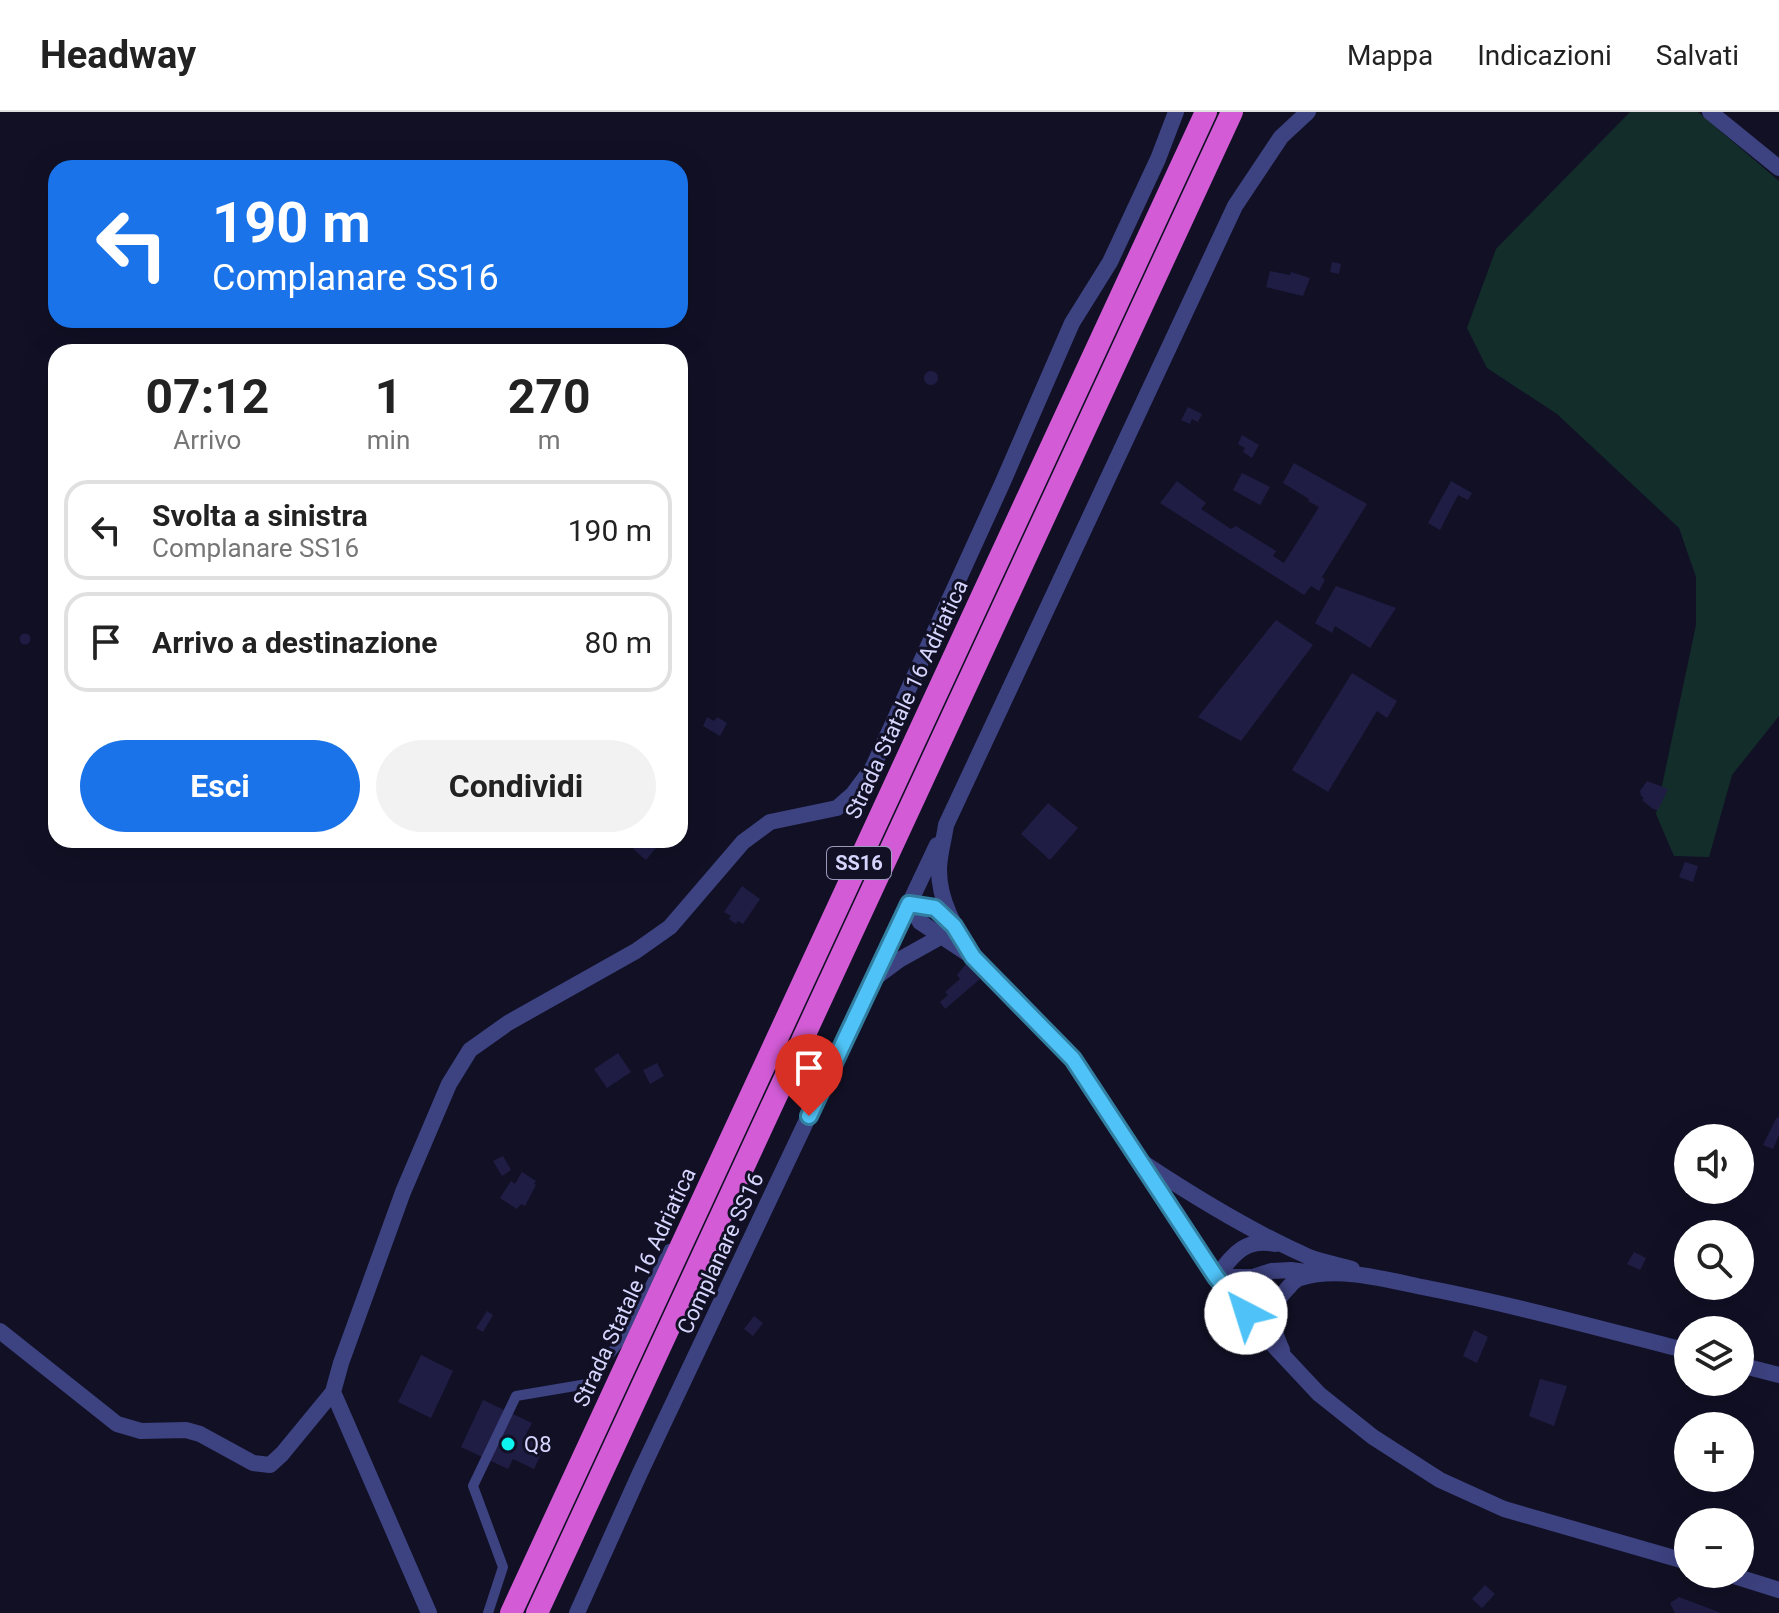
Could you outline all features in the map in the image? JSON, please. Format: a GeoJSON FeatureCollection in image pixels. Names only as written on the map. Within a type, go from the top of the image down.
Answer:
{"type":"FeatureCollection","features":[{"type":"Feature","properties":{"kind":"highway","name":"Strada Statale 16 Adriatica"},"geometry":{"type":"LineString","coordinates":[[511,1613],[1206,112]]}},
{"type":"Feature","properties":{"kind":"highway","name":"SS16"},"geometry":{"type":"LineString","coordinates":[[537,1613],[1232,112]]}},
{"type":"Feature","properties":{"kind":"street"},"geometry":{"type":"LineString","coordinates":[[0,1331],[117,1424],[141,1431],[186,1430],[200,1434],[253,1463],[270,1465],[282,1454],[333,1392],[403,1192],[449,1084],[470,1050],[508,1023],[636,951],[670,927],[743,842],[770,822],[837,808],[853,794],[873,767],[1072,323],[1110,262],[1158,159],[1176,112]]}},
{"type":"Feature","properties":{"kind":"street","name":"Complanare SS16"},"geometry":{"type":"LineString","coordinates":[[577,1613],[1235,206],[1281,137],[1308,112]]}},
{"type":"Feature","properties":{"kind":"street"},"geometry":{"type":"LineString","coordinates":[[1710,112],[1779,168]]}},
{"type":"Feature","properties":{"kind":"street"},"geometry":{"type":"LineString","coordinates":[[946,825],[939,869],[948,931]]}},
{"type":"Feature","properties":{"kind":"street"},"geometry":{"type":"LineString","coordinates":[[909,904],[935,908],[948,931],[1073,1059],[1216,1277],[1319,1394],[1373,1437],[1440,1480],[1504,1509],[1674,1558]]}},
{"type":"Feature","properties":{"kind":"street"},"geometry":{"type":"LineString","coordinates":[[874,979],[948,931]]}},
{"type":"Feature","properties":{"kind":"street"},"geometry":{"type":"LineString","coordinates":[[1141,1161],[1247,1226],[1312,1258],[1396,1281]]}},
{"type":"Feature","properties":{"kind":"street"},"geometry":{"type":"LineString","coordinates":[[1216,1277],[1238,1252],[1251,1243],[1272,1243],[1294,1249]]}},
{"type":"Feature","properties":{"kind":"street"},"geometry":{"type":"LineString","coordinates":[[1216,1277],[1253,1277],[1272,1271],[1291,1270],[1320,1275]]}},
{"type":"Feature","properties":{"kind":"street"},"geometry":{"type":"LineString","coordinates":[[1286,1359],[1271,1318],[1276,1301],[1296,1279],[1347,1274],[1485,1299],[1674,1347]]}},
{"type":"Feature","properties":{"kind":"street"},"geometry":{"type":"LineString","coordinates":[[1754,1369],[1779,1375]]}},
{"type":"Feature","properties":{"kind":"street"},"geometry":{"type":"LineString","coordinates":[[333,1392],[429,1613]]}},
{"type":"Feature","properties":{"kind":"street"},"geometry":{"type":"LineString","coordinates":[[1754,1582],[1779,1590]]}},
{"type":"Feature","properties":{"kind":"lane"},"geometry":{"type":"LineString","coordinates":[[488,1613],[503,1567],[473,1486],[516,1396],[587,1384],[624,1336],[666,1252],[694,1219]]}},
{"type":"Feature","properties":{"kind":"green space"},"geometry":{"type":"Polygon","coordinates":[[[1630,112],[1698,112],[1779,181],[1779,716],[1732,775],[1709,857],[1674,856],[1656,814],[1696,625],[1696,577],[1679,528],[1557,414],[1487,368],[1467,328],[1496,249],[1630,112]]]}},
{"type":"Feature","properties":{"kind":"building"},"geometry":{"type":"Polygon","coordinates":[[[1332,262],[1341,264],[1339,274],[1330,272],[1332,262]]]}},
{"type":"Feature","properties":{"kind":"building"},"geometry":{"type":"Polygon","coordinates":[[[1270,271],[1290,275],[1291,272],[1310,278],[1303,296],[1266,287],[1270,271]]]}},
{"type":"Feature","properties":{"kind":"building"},"geometry":{"type":"Polygon","coordinates":[[[931,371],[938,378],[931,385],[924,378],[931,371]]]}},
{"type":"Feature","properties":{"kind":"building"},"geometry":{"type":"Polygon","coordinates":[[[1188,407],[1202,414],[1198,422],[1192,419],[1190,424],[1181,420],[1188,407]]]}},
{"type":"Feature","properties":{"kind":"building"},"geometry":{"type":"Polygon","coordinates":[[[1242,435],[1259,445],[1252,458],[1238,444],[1242,435]]]}},
{"type":"Feature","properties":{"kind":"building"},"geometry":{"type":"Polygon","coordinates":[[[1294,463],[1367,504],[1322,577],[1325,580],[1319,591],[1311,586],[1304,595],[1160,503],[1177,481],[1206,503],[1201,509],[1231,529],[1236,526],[1276,551],[1273,556],[1284,563],[1319,507],[1283,483],[1294,463]]]}},
{"type":"Feature","properties":{"kind":"building"},"geometry":{"type":"Polygon","coordinates":[[[1242,473],[1270,487],[1260,505],[1233,490],[1242,473]]]}},
{"type":"Feature","properties":{"kind":"building"},"geometry":{"type":"Polygon","coordinates":[[[1451,481],[1472,493],[1468,500],[1458,495],[1440,530],[1428,523],[1451,481]]]}},
{"type":"Feature","properties":{"kind":"building"},"geometry":{"type":"Polygon","coordinates":[[[1336,586],[1396,608],[1370,648],[1335,626],[1332,633],[1315,623],[1336,586]]]}},
{"type":"Feature","properties":{"kind":"building"},"geometry":{"type":"Polygon","coordinates":[[[1276,620],[1313,645],[1241,741],[1198,717],[1276,620]]]}},
{"type":"Feature","properties":{"kind":"building"},"geometry":{"type":"Polygon","coordinates":[[[25,633],[31,639],[25,645],[19,639],[25,633]]]}},
{"type":"Feature","properties":{"kind":"building"},"geometry":{"type":"Polygon","coordinates":[[[1352,673],[1397,701],[1387,718],[1377,711],[1328,792],[1292,770],[1352,673]]]}},
{"type":"Feature","properties":{"kind":"building"},"geometry":{"type":"Polygon","coordinates":[[[707,717],[714,721],[717,717],[727,723],[720,736],[703,726],[707,717]]]}},
{"type":"Feature","properties":{"kind":"building"},"geometry":{"type":"Polygon","coordinates":[[[1647,781],[1668,789],[1658,810],[1642,800],[1640,791],[1647,781]]]}},
{"type":"Feature","properties":{"kind":"building"},"geometry":{"type":"Polygon","coordinates":[[[1048,803],[1078,828],[1050,860],[1021,834],[1048,803]]]}},
{"type":"Feature","properties":{"kind":"building"},"geometry":{"type":"Polygon","coordinates":[[[634,848],[656,848],[646,860],[634,848]]]}},
{"type":"Feature","properties":{"kind":"building"},"geometry":{"type":"Polygon","coordinates":[[[1685,862],[1698,866],[1693,882],[1679,877],[1685,862]]]}},
{"type":"Feature","properties":{"kind":"building"},"geometry":{"type":"Polygon","coordinates":[[[742,886],[760,899],[743,924],[738,921],[736,924],[724,912],[742,886]]]}},
{"type":"Feature","properties":{"kind":"building"},"geometry":{"type":"Polygon","coordinates":[[[966,964],[980,979],[945,1009],[940,1002],[948,995],[945,992],[960,979],[957,975],[966,964]]]}},
{"type":"Feature","properties":{"kind":"building"},"geometry":{"type":"Polygon","coordinates":[[[618,1053],[631,1072],[607,1088],[594,1069],[618,1053]]]}},
{"type":"Feature","properties":{"kind":"building"},"geometry":{"type":"Polygon","coordinates":[[[657,1063],[664,1076],[650,1084],[643,1070],[657,1063]]]}},
{"type":"Feature","properties":{"kind":"building"},"geometry":{"type":"Polygon","coordinates":[[[1777,1117],[1779,1135],[1773,1149],[1763,1145],[1777,1117]]]}},
{"type":"Feature","properties":{"kind":"building"},"geometry":{"type":"Polygon","coordinates":[[[503,1156],[511,1170],[502,1176],[493,1161],[503,1156]]]}},
{"type":"Feature","properties":{"kind":"building"},"geometry":{"type":"Polygon","coordinates":[[[522,1172],[536,1181],[536,1185],[525,1206],[521,1204],[517,1209],[500,1198],[511,1181],[515,1184],[522,1172]]]}},
{"type":"Feature","properties":{"kind":"building"},"geometry":{"type":"Polygon","coordinates":[[[1634,1252],[1646,1258],[1640,1270],[1627,1264],[1634,1252]]]}},
{"type":"Feature","properties":{"kind":"building"},"geometry":{"type":"Polygon","coordinates":[[[487,1311],[493,1315],[483,1332],[476,1328],[487,1311]]]}},
{"type":"Feature","properties":{"kind":"building"},"geometry":{"type":"Polygon","coordinates":[[[754,1316],[763,1323],[753,1336],[744,1329],[754,1316]]]}},
{"type":"Feature","properties":{"kind":"building"},"geometry":{"type":"Polygon","coordinates":[[[1474,1330],[1488,1337],[1477,1363],[1463,1356],[1474,1330]]]}},
{"type":"Feature","properties":{"kind":"building"},"geometry":{"type":"Polygon","coordinates":[[[421,1355],[453,1371],[431,1418],[398,1402],[421,1355]]]}},
{"type":"Feature","properties":{"kind":"building"},"geometry":{"type":"Polygon","coordinates":[[[1540,1379],[1567,1386],[1554,1426],[1529,1416],[1540,1379]]]}},
{"type":"Feature","properties":{"kind":"building"},"geometry":{"type":"Polygon","coordinates":[[[483,1400],[532,1423],[526,1434],[546,1444],[534,1469],[513,1459],[508,1469],[461,1447],[483,1400]]]}},
{"type":"Feature","properties":{"kind":"building"},"geometry":{"type":"Polygon","coordinates":[[[1485,1585],[1495,1594],[1482,1608],[1472,1599],[1485,1585]]]}},
{"type":"Feature","properties":{"kind":"building"},"geometry":{"type":"Polygon","coordinates":[[[1679,1597],[1721,1613],[1675,1613],[1670,1603],[1679,1597]]]}},
{"type":"Feature","properties":{"kind":"place","name":"Q8"},"geometry":{"type":"Point","coordinates":[508,1444]}},
{"type":"Feature","properties":{"kind":"route"},"geometry":{"type":"LineString","coordinates":[[809,1116],[909,904],[935,908],[954,926],[973,957],[1073,1059],[1216,1277],[1246,1313]]}}]}
